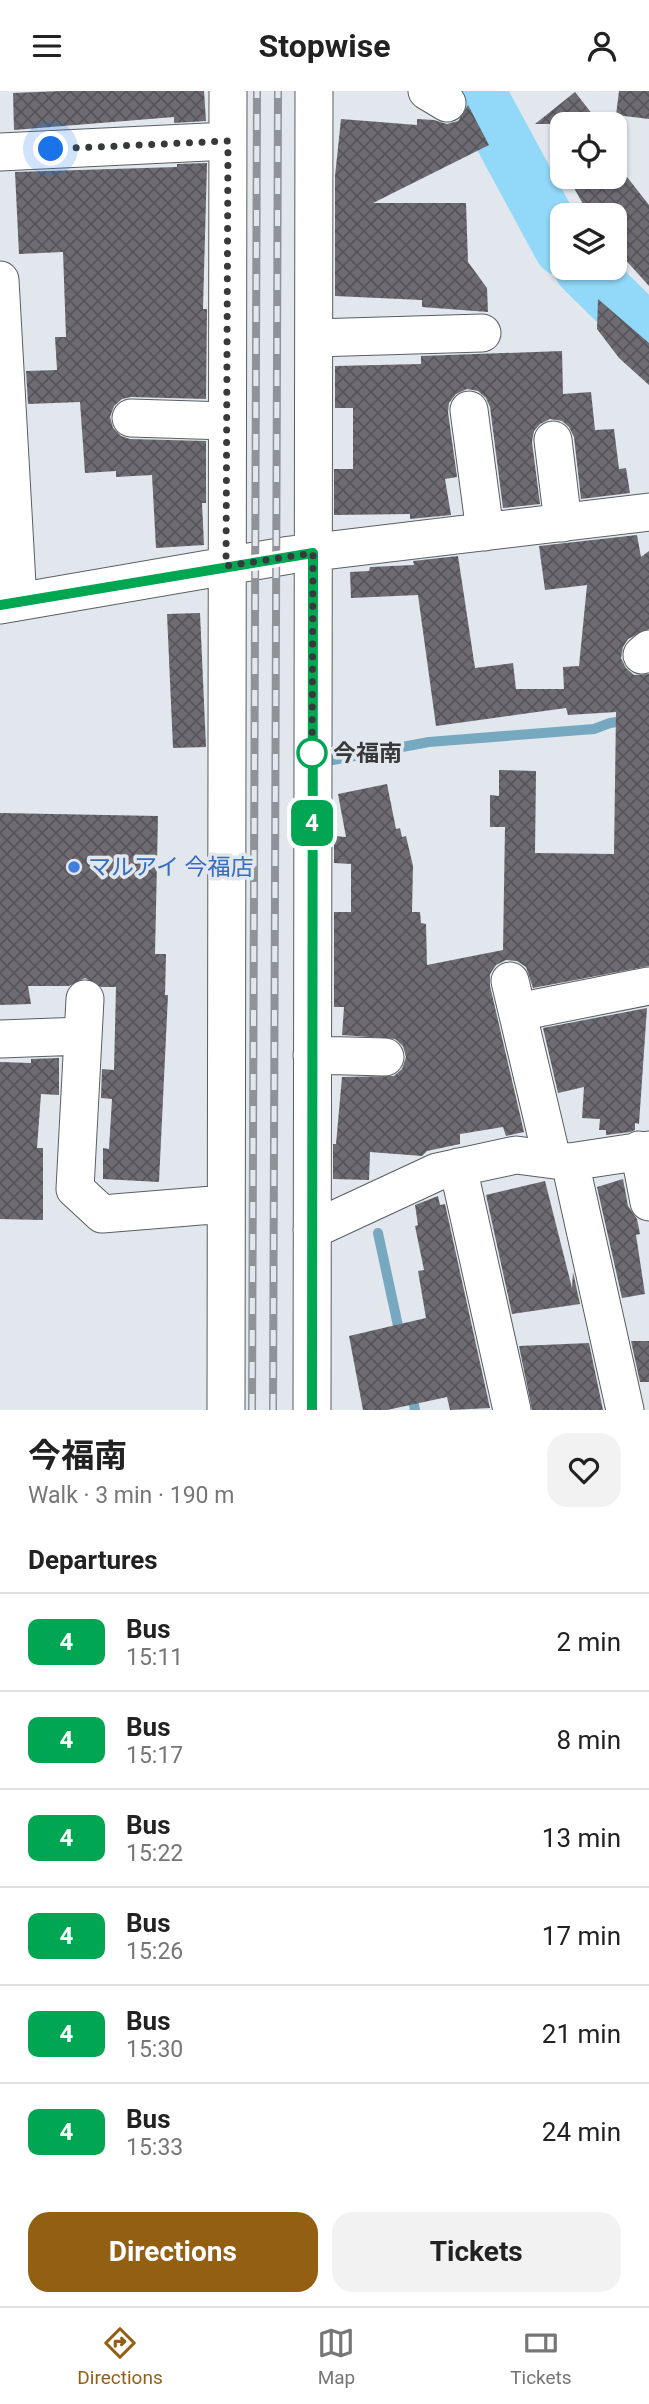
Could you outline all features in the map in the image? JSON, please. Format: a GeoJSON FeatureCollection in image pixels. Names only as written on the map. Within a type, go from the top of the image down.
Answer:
{"type":"FeatureCollection","features":[{"type":"Feature","properties":{"kind":"street"},"geometry":{"type":"LineString","coordinates":[[226,1410],[228,91]]}},
{"type":"Feature","properties":{"kind":"street"},"geometry":{"type":"LineString","coordinates":[[312,1410],[314,91]]}},
{"type":"Feature","properties":{"kind":"street"},"geometry":{"type":"LineString","coordinates":[[0,152],[228,141]]}},
{"type":"Feature","properties":{"kind":"street"},"geometry":{"type":"LineString","coordinates":[[0,280],[9,604],[313,553],[649,512]]}},
{"type":"Feature","properties":{"kind":"street"},"geometry":{"type":"LineString","coordinates":[[314,338],[482,333]]}},
{"type":"Feature","properties":{"kind":"street"},"geometry":{"type":"LineString","coordinates":[[469,410],[485,532]]}},
{"type":"Feature","properties":{"kind":"street"},"geometry":{"type":"LineString","coordinates":[[131,418],[227,421]]}},
{"type":"Feature","properties":{"kind":"street"},"geometry":{"type":"LineString","coordinates":[[553,440],[563,523]]}},
{"type":"Feature","properties":{"kind":"street"},"geometry":{"type":"LineString","coordinates":[[633,1406],[514,996],[649,986]]}},
{"type":"Feature","properties":{"kind":"street"},"geometry":{"type":"LineString","coordinates":[[85,999],[75,1189],[102,1214],[225,1204]]}},
{"type":"Feature","properties":{"kind":"street"},"geometry":{"type":"LineString","coordinates":[[0,1039],[83,1036]]}},
{"type":"Feature","properties":{"kind":"street"},"geometry":{"type":"LineString","coordinates":[[312,1055],[385,1058]]}},
{"type":"Feature","properties":{"kind":"street"},"geometry":{"type":"LineString","coordinates":[[312,1230],[437,1172],[516,1155],[561,1160],[644,1150],[649,1202]]}},
{"type":"Feature","properties":{"kind":"street"},"geometry":{"type":"LineString","coordinates":[[458,1167],[512,1410]]}},
{"type":"Feature","properties":{"kind":"building"},"geometry":{"type":"Polygon","coordinates":[[[204,91],[206,121],[174,123],[174,117],[14,130],[13,93],[204,91]]]}},
{"type":"Feature","properties":{"kind":"building"},"geometry":{"type":"Polygon","coordinates":[[[619,91],[649,91],[649,119],[627,116],[627,112],[616,112],[619,91]]]}},
{"type":"Feature","properties":{"kind":"building"},"geometry":{"type":"Polygon","coordinates":[[[575,92],[591,112],[550,112],[575,92]]]}},
{"type":"Feature","properties":{"kind":"building"},"geometry":{"type":"Polygon","coordinates":[[[468,105],[489,145],[373,203],[466,203],[468,262],[487,288],[488,312],[422,307],[422,300],[335,296],[335,176],[341,119],[417,125],[417,119],[447,124],[458,121],[468,105]]]}},
{"type":"Feature","properties":{"kind":"building"},"geometry":{"type":"Polygon","coordinates":[[[550,112],[550,124],[535,124],[550,112]]]}},
{"type":"Feature","properties":{"kind":"building"},"geometry":{"type":"Polygon","coordinates":[[[207,163],[203,309],[207,309],[206,399],[131,397],[122,399],[114,406],[110,417],[113,428],[121,436],[130,439],[206,441],[206,503],[202,503],[204,545],[156,548],[152,475],[116,477],[116,471],[85,473],[80,402],[28,404],[26,371],[57,370],[55,337],[66,337],[63,252],[19,254],[15,172],[177,167],[177,164],[207,163]]]}},
{"type":"Feature","properties":{"kind":"building"},"geometry":{"type":"Polygon","coordinates":[[[627,177],[649,205],[649,286],[627,261],[627,203],[582,203],[575,189],[627,189],[627,177]]]}},
{"type":"Feature","properties":{"kind":"building"},"geometry":{"type":"Polygon","coordinates":[[[598,299],[649,343],[649,385],[619,358],[597,329],[598,299]]]}},
{"type":"Feature","properties":{"kind":"building"},"geometry":{"type":"Polygon","coordinates":[[[562,351],[563,394],[591,392],[595,430],[614,429],[619,469],[626,468],[630,493],[581,499],[574,437],[562,421],[550,419],[534,431],[532,442],[540,504],[503,508],[490,407],[486,398],[478,391],[467,389],[456,394],[449,403],[457,477],[445,479],[451,515],[410,519],[410,514],[334,515],[334,469],[353,469],[353,408],[335,408],[335,366],[421,364],[421,356],[562,351]]]}},
{"type":"Feature","properties":{"kind":"building"},"geometry":{"type":"Polygon","coordinates":[[[637,535],[641,557],[649,551],[649,629],[628,639],[621,658],[626,668],[634,675],[649,674],[649,966],[533,988],[526,967],[517,961],[506,960],[496,965],[490,974],[490,986],[524,1132],[506,1136],[503,1127],[460,1134],[460,1144],[427,1151],[422,1156],[370,1152],[369,1180],[333,1179],[333,1144],[336,1144],[342,1077],[394,1076],[402,1069],[406,1057],[403,1046],[395,1039],[342,1035],[344,1007],[334,1007],[334,912],[351,912],[351,864],[334,863],[334,836],[346,837],[338,794],[387,784],[396,829],[400,828],[402,837],[406,836],[413,866],[412,912],[420,912],[421,923],[426,924],[427,965],[503,950],[505,827],[490,827],[490,795],[499,796],[499,770],[536,771],[535,853],[614,854],[616,712],[568,715],[566,708],[436,726],[418,595],[351,598],[350,572],[369,571],[370,567],[414,565],[413,561],[458,556],[475,668],[513,663],[516,689],[564,689],[563,667],[579,666],[587,585],[545,590],[539,546],[637,535]]]}},
{"type":"Feature","properties":{"kind":"building"},"geometry":{"type":"Polygon","coordinates":[[[200,613],[206,747],[173,748],[167,614],[200,613]]]}},
{"type":"Feature","properties":{"kind":"building"},"geometry":{"type":"Polygon","coordinates":[[[0,813],[158,816],[155,954],[166,954],[165,995],[168,995],[159,1182],[103,1179],[103,1148],[109,1149],[112,1099],[101,1098],[102,1069],[114,1070],[116,987],[101,987],[85,978],[69,986],[28,986],[31,1004],[0,1005],[0,813]]]}},
{"type":"Feature","properties":{"kind":"building"},"geometry":{"type":"Polygon","coordinates":[[[647,1008],[639,1124],[635,1123],[635,1130],[630,1132],[606,1135],[606,1130],[599,1130],[600,1119],[582,1118],[584,1087],[558,1093],[543,1028],[647,1008]]]}},
{"type":"Feature","properties":{"kind":"building"},"geometry":{"type":"Polygon","coordinates":[[[59,1058],[59,1095],[41,1094],[37,1148],[43,1148],[43,1220],[0,1219],[0,1062],[31,1063],[31,1059],[59,1058]]]}},
{"type":"Feature","properties":{"kind":"building"},"geometry":{"type":"Polygon","coordinates":[[[623,1179],[628,1206],[637,1219],[640,1234],[636,1235],[645,1294],[622,1298],[597,1187],[623,1179]]]}},
{"type":"Feature","properties":{"kind":"building"},"geometry":{"type":"Polygon","coordinates":[[[545,1181],[572,1288],[573,1272],[580,1304],[512,1314],[486,1195],[545,1181]]]}},
{"type":"Feature","properties":{"kind":"building"},"geometry":{"type":"Polygon","coordinates":[[[438,1196],[440,1205],[445,1204],[490,1408],[450,1410],[447,1397],[387,1410],[363,1410],[349,1336],[426,1318],[418,1271],[424,1270],[415,1226],[418,1225],[415,1205],[438,1196]]]}},
{"type":"Feature","properties":{"kind":"building"},"geometry":{"type":"Polygon","coordinates":[[[631,1341],[649,1341],[649,1382],[640,1382],[631,1341]]]}},
{"type":"Feature","properties":{"kind":"building"},"geometry":{"type":"Polygon","coordinates":[[[589,1343],[603,1410],[532,1410],[519,1346],[589,1343]]]}},
{"type":"Feature","properties":{"kind":"waterway"},"geometry":{"type":"LineString","coordinates":[[477,91],[550,226]]}},
{"type":"Feature","properties":{"kind":"waterway"},"geometry":{"type":"LineString","coordinates":[[594,280],[649,334]]}},
{"type":"Feature","properties":{"kind":"waterway"},"geometry":{"type":"LineString","coordinates":[[333,760],[429,742],[594,729],[610,723],[649,717]]}},
{"type":"Feature","properties":{"kind":"waterway"},"geometry":{"type":"LineString","coordinates":[[378,1233],[400,1335]]}},
{"type":"Feature","properties":{"kind":"waterway"},"geometry":{"type":"LineString","coordinates":[[411,1391],[415,1410]]}},
{"type":"Feature","properties":{"kind":"railway"},"geometry":{"type":"LineString","coordinates":[[252,1410],[257,91]]}},
{"type":"Feature","properties":{"kind":"railway"},"geometry":{"type":"LineString","coordinates":[[273,1410],[278,91]]}},
{"type":"Feature","properties":{"kind":"bus line","name":"4"},"geometry":{"type":"LineString","coordinates":[[0,605],[313,553],[312,1410]]}},
{"type":"Feature","properties":{"kind":"place","name":"今福南"},"geometry":{"type":"Point","coordinates":[312,753]}},
{"type":"Feature","properties":{"kind":"place","name":"マルアイ 今福店"},"geometry":{"type":"Point","coordinates":[74,867]}},
{"type":"Feature","properties":{"kind":"route"},"geometry":{"type":"LineString","coordinates":[[51,149],[228,141],[226,566],[313,553],[312,764],[312,753]]}}]}
